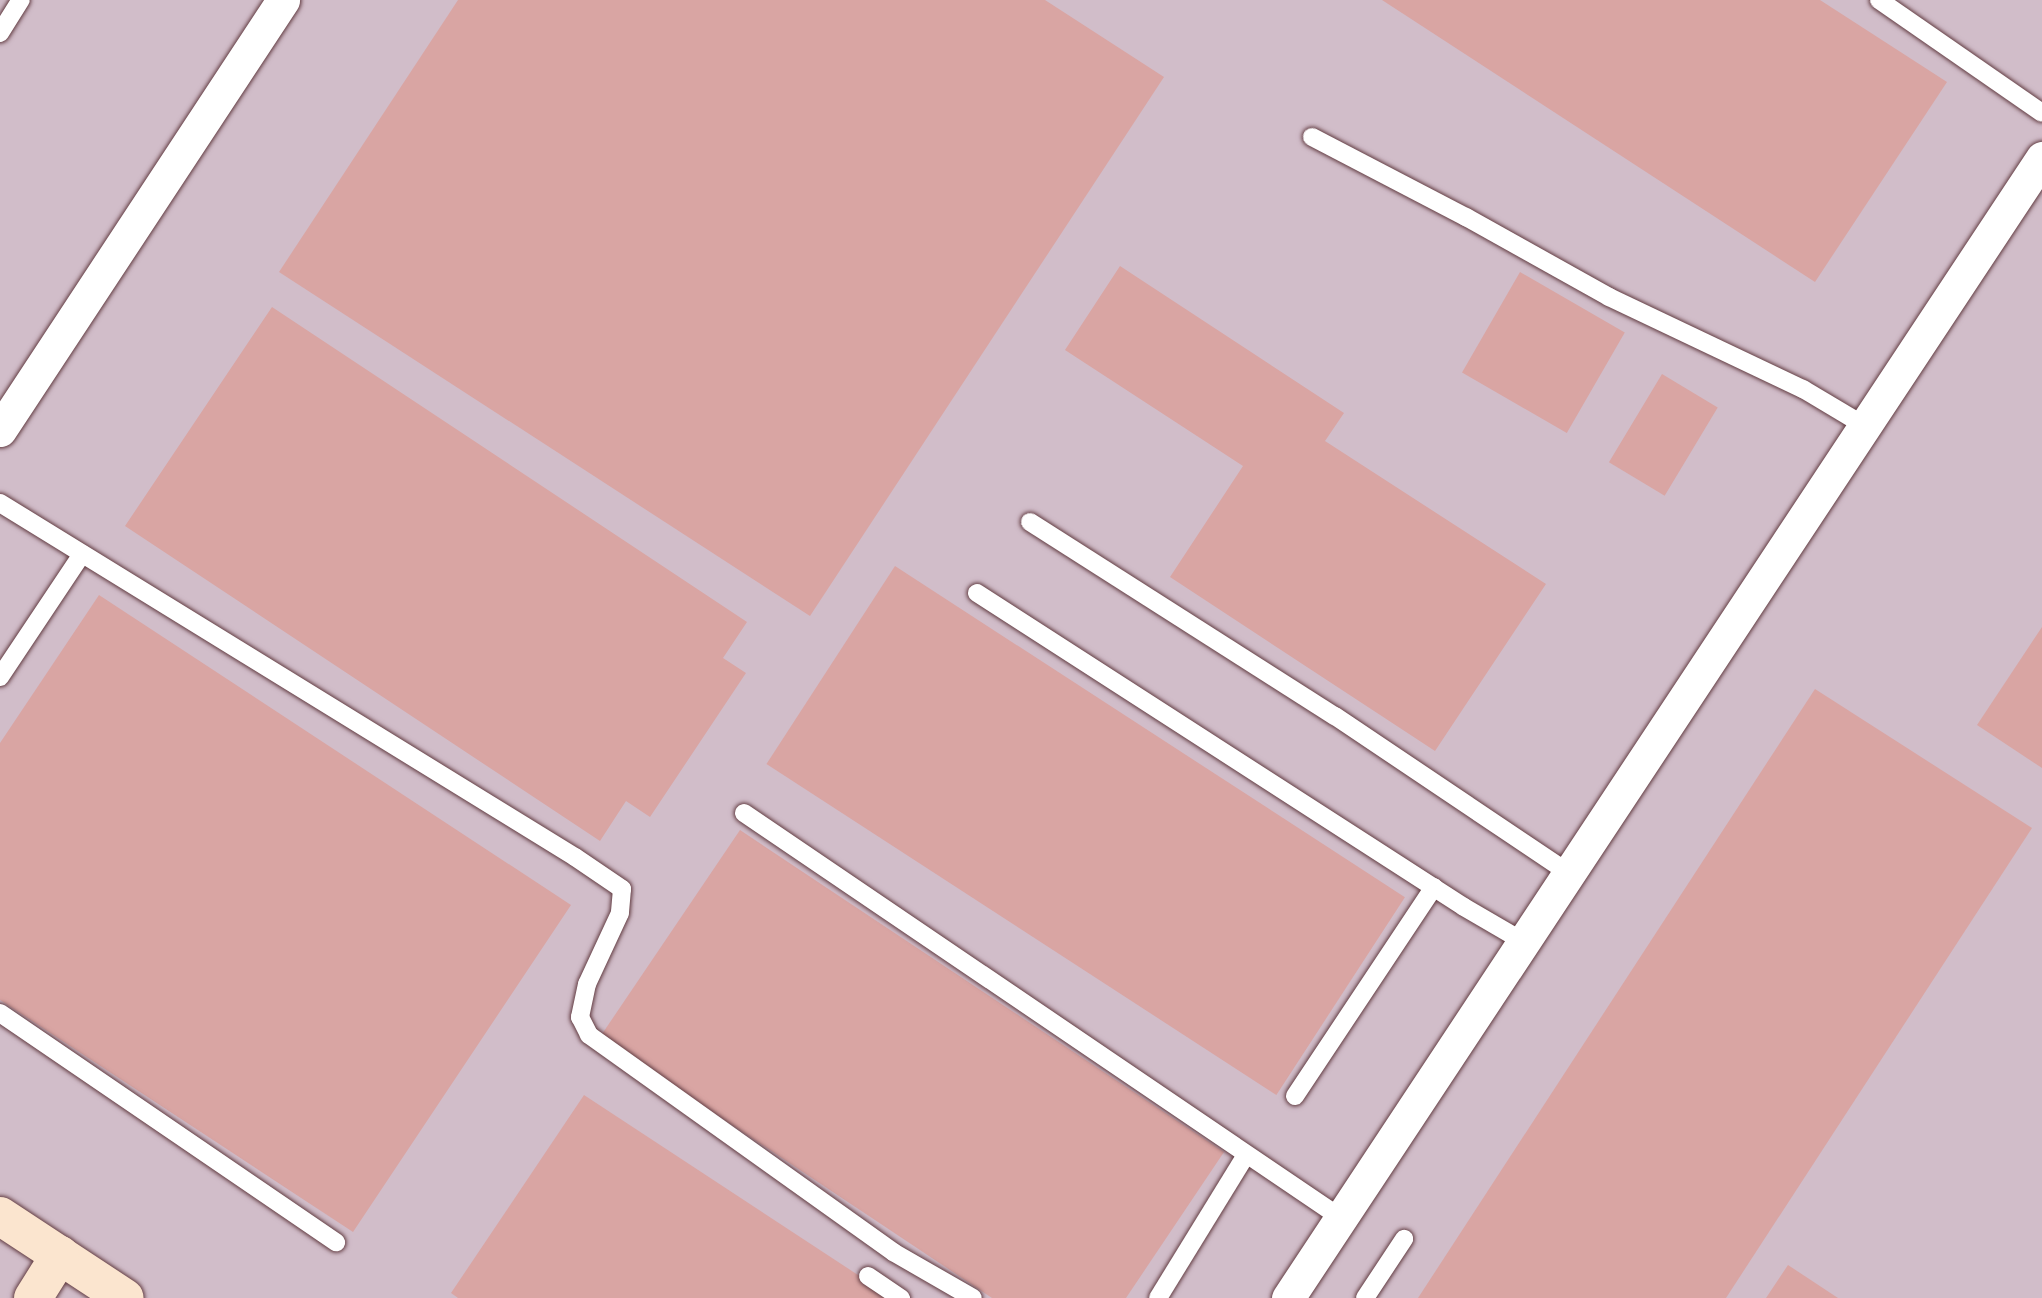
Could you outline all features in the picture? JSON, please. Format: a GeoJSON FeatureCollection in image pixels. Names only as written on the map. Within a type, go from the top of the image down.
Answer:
{"type":"FeatureCollection","features":[{"type":"Feature","properties":{"kind":"street"},"geometry":{"type":"LineString","coordinates":[[0,430],[283,0]]}},
{"type":"Feature","properties":{"kind":"street"},"geometry":{"type":"LineString","coordinates":[[1288,1298],[2042,158]]}},
{"type":"Feature","properties":{"kind":"street"},"geometry":{"type":"LineString","coordinates":[[0,1216],[125,1298]]}},
{"type":"Feature","properties":{"kind":"street"},"geometry":{"type":"LineString","coordinates":[[33,1298],[60,1255]]}},
{"type":"Feature","properties":{"kind":"lane"},"geometry":{"type":"LineString","coordinates":[[0,33],[22,0]]}},
{"type":"Feature","properties":{"kind":"lane"},"geometry":{"type":"LineString","coordinates":[[1879,0],[2042,113]]}},
{"type":"Feature","properties":{"kind":"lane"},"geometry":{"type":"LineString","coordinates":[[1312,137],[1466,217],[1609,297],[1803,388],[1865,426]]}},
{"type":"Feature","properties":{"kind":"lane"},"geometry":{"type":"LineString","coordinates":[[0,503],[575,857],[622,889],[620,913],[587,984],[580,1017],[589,1035],[893,1252],[973,1298]]}},
{"type":"Feature","properties":{"kind":"lane"},"geometry":{"type":"LineString","coordinates":[[1030,522],[1335,716],[1569,873]]}},
{"type":"Feature","properties":{"kind":"lane"},"geometry":{"type":"LineString","coordinates":[[0,677],[82,554]]}},
{"type":"Feature","properties":{"kind":"lane"},"geometry":{"type":"LineString","coordinates":[[978,593],[1434,887],[1524,942]]}},
{"type":"Feature","properties":{"kind":"lane"},"geometry":{"type":"LineString","coordinates":[[744,813],[1341,1219]]}},
{"type":"Feature","properties":{"kind":"lane"},"geometry":{"type":"LineString","coordinates":[[1295,1096],[1434,887]]}},
{"type":"Feature","properties":{"kind":"lane"},"geometry":{"type":"LineString","coordinates":[[0,1013],[336,1242]]}},
{"type":"Feature","properties":{"kind":"lane"},"geometry":{"type":"LineString","coordinates":[[1158,1298],[1246,1156]]}},
{"type":"Feature","properties":{"kind":"lane"},"geometry":{"type":"LineString","coordinates":[[1365,1298],[1404,1239]]}},
{"type":"Feature","properties":{"kind":"lane"},"geometry":{"type":"LineString","coordinates":[[868,1276],[901,1298]]}},
{"type":"Feature","properties":{"kind":"shaded area"},"geometry":{"type":"Polygon","coordinates":[[[0,0],[2042,0],[2042,1298],[0,1298],[0,0]]]}},
{"type":"Feature","properties":{"kind":"building"},"geometry":{"type":"Polygon","coordinates":[[[458,0],[1045,0],[1164,77],[810,616],[279,272],[458,0]]]}},
{"type":"Feature","properties":{"kind":"building"},"geometry":{"type":"Polygon","coordinates":[[[1382,0],[1820,0],[1947,82],[1815,282],[1382,0]]]}},
{"type":"Feature","properties":{"kind":"building"},"geometry":{"type":"Polygon","coordinates":[[[1120,266],[1344,413],[1325,441],[1546,584],[1435,751],[1170,577],[1243,466],[1065,350],[1120,266]]]}},
{"type":"Feature","properties":{"kind":"building"},"geometry":{"type":"Polygon","coordinates":[[[1520,272],[1625,332],[1567,433],[1462,372],[1520,272]]]}},
{"type":"Feature","properties":{"kind":"building"},"geometry":{"type":"Polygon","coordinates":[[[272,307],[747,622],[723,658],[746,673],[650,817],[626,801],[600,841],[125,526],[272,307]]]}},
{"type":"Feature","properties":{"kind":"building"},"geometry":{"type":"Polygon","coordinates":[[[1662,374],[1718,407],[1665,496],[1609,462],[1662,374]]]}},
{"type":"Feature","properties":{"kind":"building"},"geometry":{"type":"Polygon","coordinates":[[[895,566],[1405,897],[1276,1095],[766,764],[895,566]]]}},
{"type":"Feature","properties":{"kind":"building"},"geometry":{"type":"Polygon","coordinates":[[[99,595],[571,905],[353,1232],[0,1000],[0,743],[99,595]]]}},
{"type":"Feature","properties":{"kind":"building"},"geometry":{"type":"Polygon","coordinates":[[[2042,627],[2042,768],[1977,725],[2042,627]]]}},
{"type":"Feature","properties":{"kind":"building"},"geometry":{"type":"Polygon","coordinates":[[[1815,689],[2032,828],[1726,1298],[1418,1298],[1815,689]]]}},
{"type":"Feature","properties":{"kind":"building"},"geometry":{"type":"Polygon","coordinates":[[[740,830],[1224,1152],[1126,1298],[992,1298],[600,1037],[740,830]]]}},
{"type":"Feature","properties":{"kind":"building"},"geometry":{"type":"Polygon","coordinates":[[[584,1095],[893,1298],[458,1298],[451,1293],[584,1095]]]}},
{"type":"Feature","properties":{"kind":"building"},"geometry":{"type":"Polygon","coordinates":[[[1788,1265],[1838,1298],[1766,1298],[1788,1265]]]}}]}
